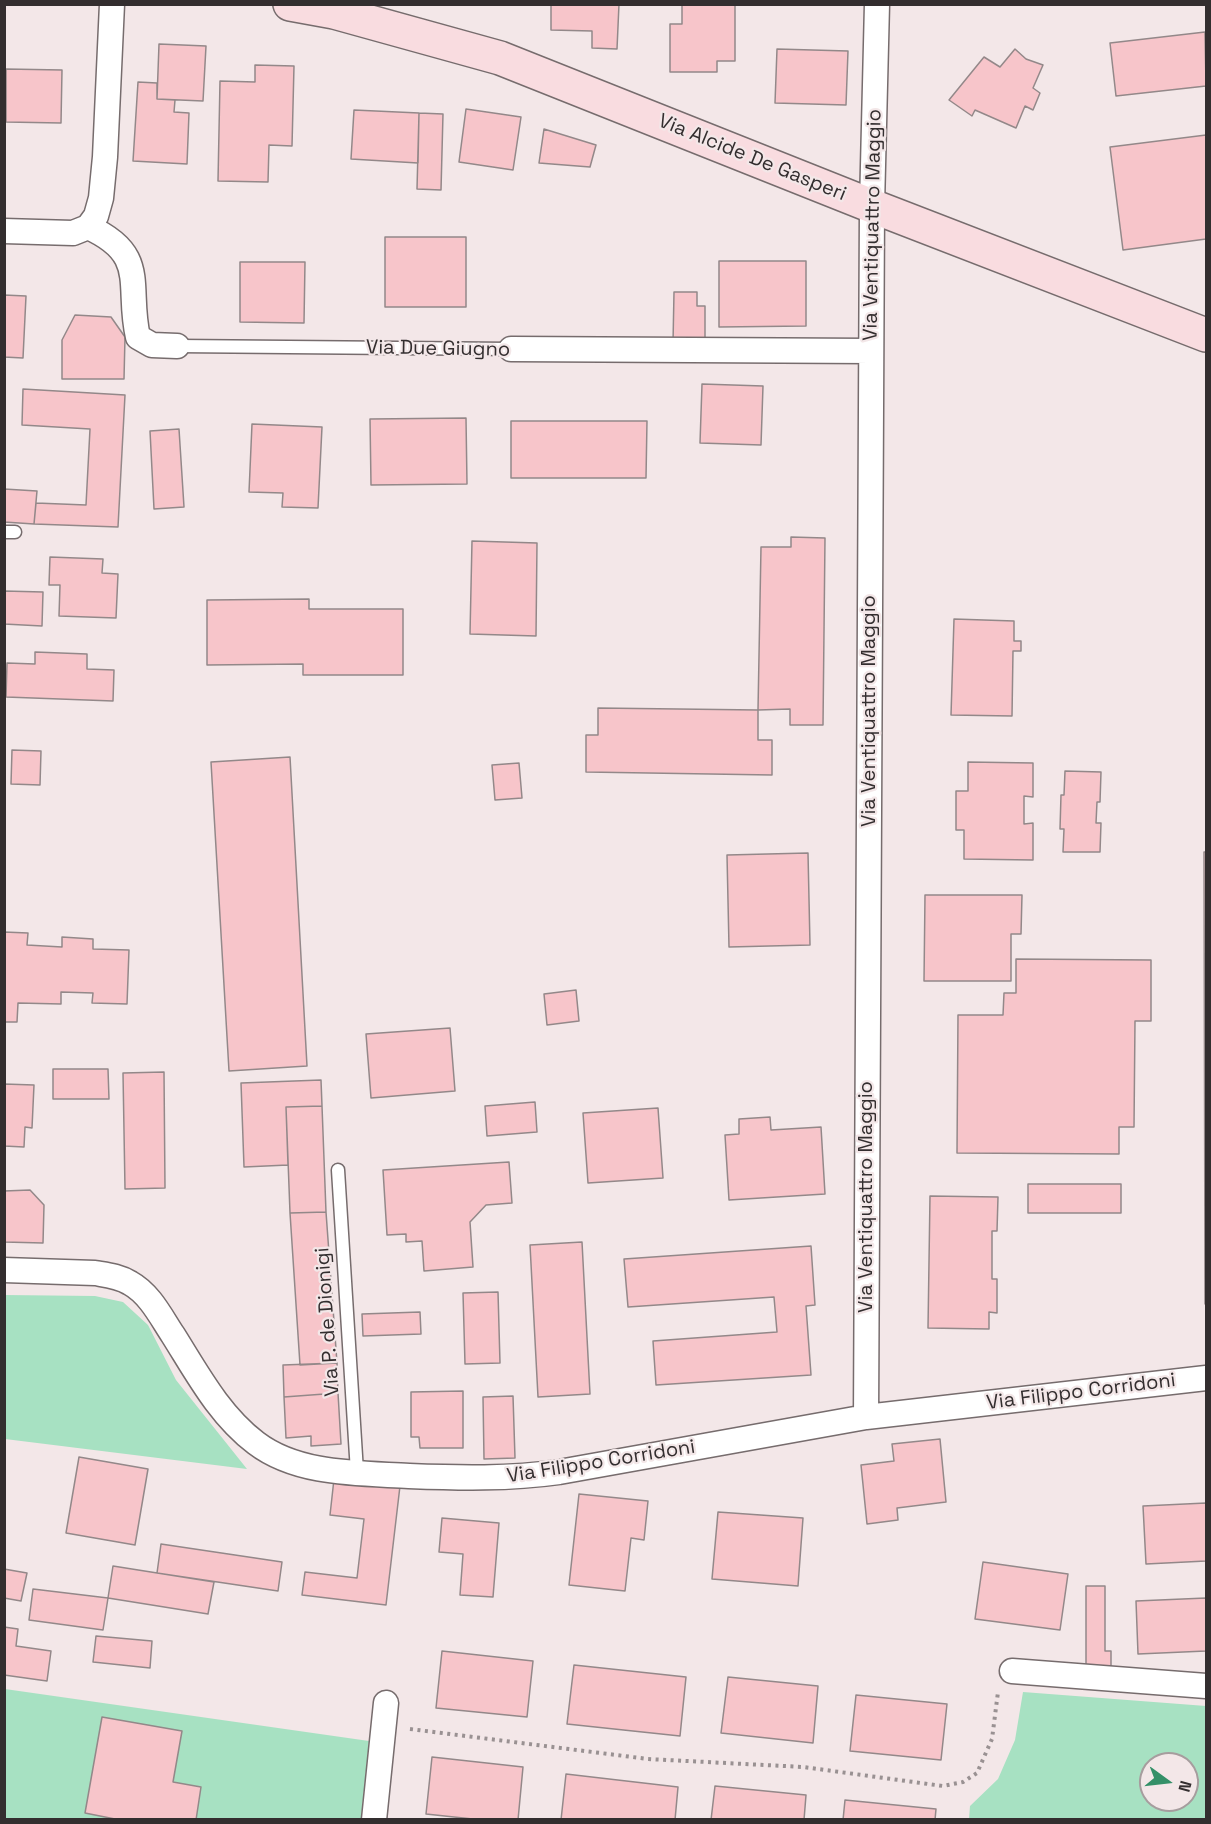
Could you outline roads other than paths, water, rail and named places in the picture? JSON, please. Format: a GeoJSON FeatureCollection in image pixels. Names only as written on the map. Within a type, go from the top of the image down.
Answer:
{"type":"FeatureCollection","features":[{"type":"Feature","properties":{"kind":"street"},"geometry":{"type":"LineString","coordinates":[[4,231],[73,233],[88,227],[96,216],[101,198],[105,157],[112,4]]}},
{"type":"Feature","properties":{"kind":"street","name":"Via Alcide De Gasperi"},"geometry":{"type":"LineString","coordinates":[[290,4],[334,12],[500,58],[872,206],[1206,335]]}},
{"type":"Feature","properties":{"kind":"street","name":"Via Ventiquattro Maggio"},"geometry":{"type":"LineString","coordinates":[[866,1417],[872,206],[877,4]]}},
{"type":"Feature","properties":{"kind":"street","name":"Via Due Giugno"},"geometry":{"type":"LineString","coordinates":[[88,227],[104,234],[118,246],[130,262],[135,282],[135,321],[138,337],[152,345],[177,346]]}},
{"type":"Feature","properties":{"kind":"street","name":"Via Due Giugno"},"geometry":{"type":"LineString","coordinates":[[511,349],[872,351]]}},
{"type":"Feature","properties":{"kind":"street","name":"Via Filippo Corridoni"},"geometry":{"type":"LineString","coordinates":[[4,1270],[95,1273],[110,1275],[131,1283],[156,1308],[210,1394],[245,1434],[282,1458],[311,1467],[357,1472],[468,1478],[524,1477],[866,1417],[1206,1378]]}},
{"type":"Feature","properties":{"kind":"street"},"geometry":{"type":"LineString","coordinates":[[1012,1671],[1206,1686]]}},
{"type":"Feature","properties":{"kind":"street"},"geometry":{"type":"LineString","coordinates":[[374,1820],[385,1715]]}},
{"type":"Feature","properties":{"kind":"lane","name":"Via Due Giugno"},"geometry":{"type":"LineString","coordinates":[[177,346],[511,349]]}},
{"type":"Feature","properties":{"kind":"lane","name":"Via P. de Dionigi"},"geometry":{"type":"LineString","coordinates":[[338,1170],[357,1472]]}}]}
